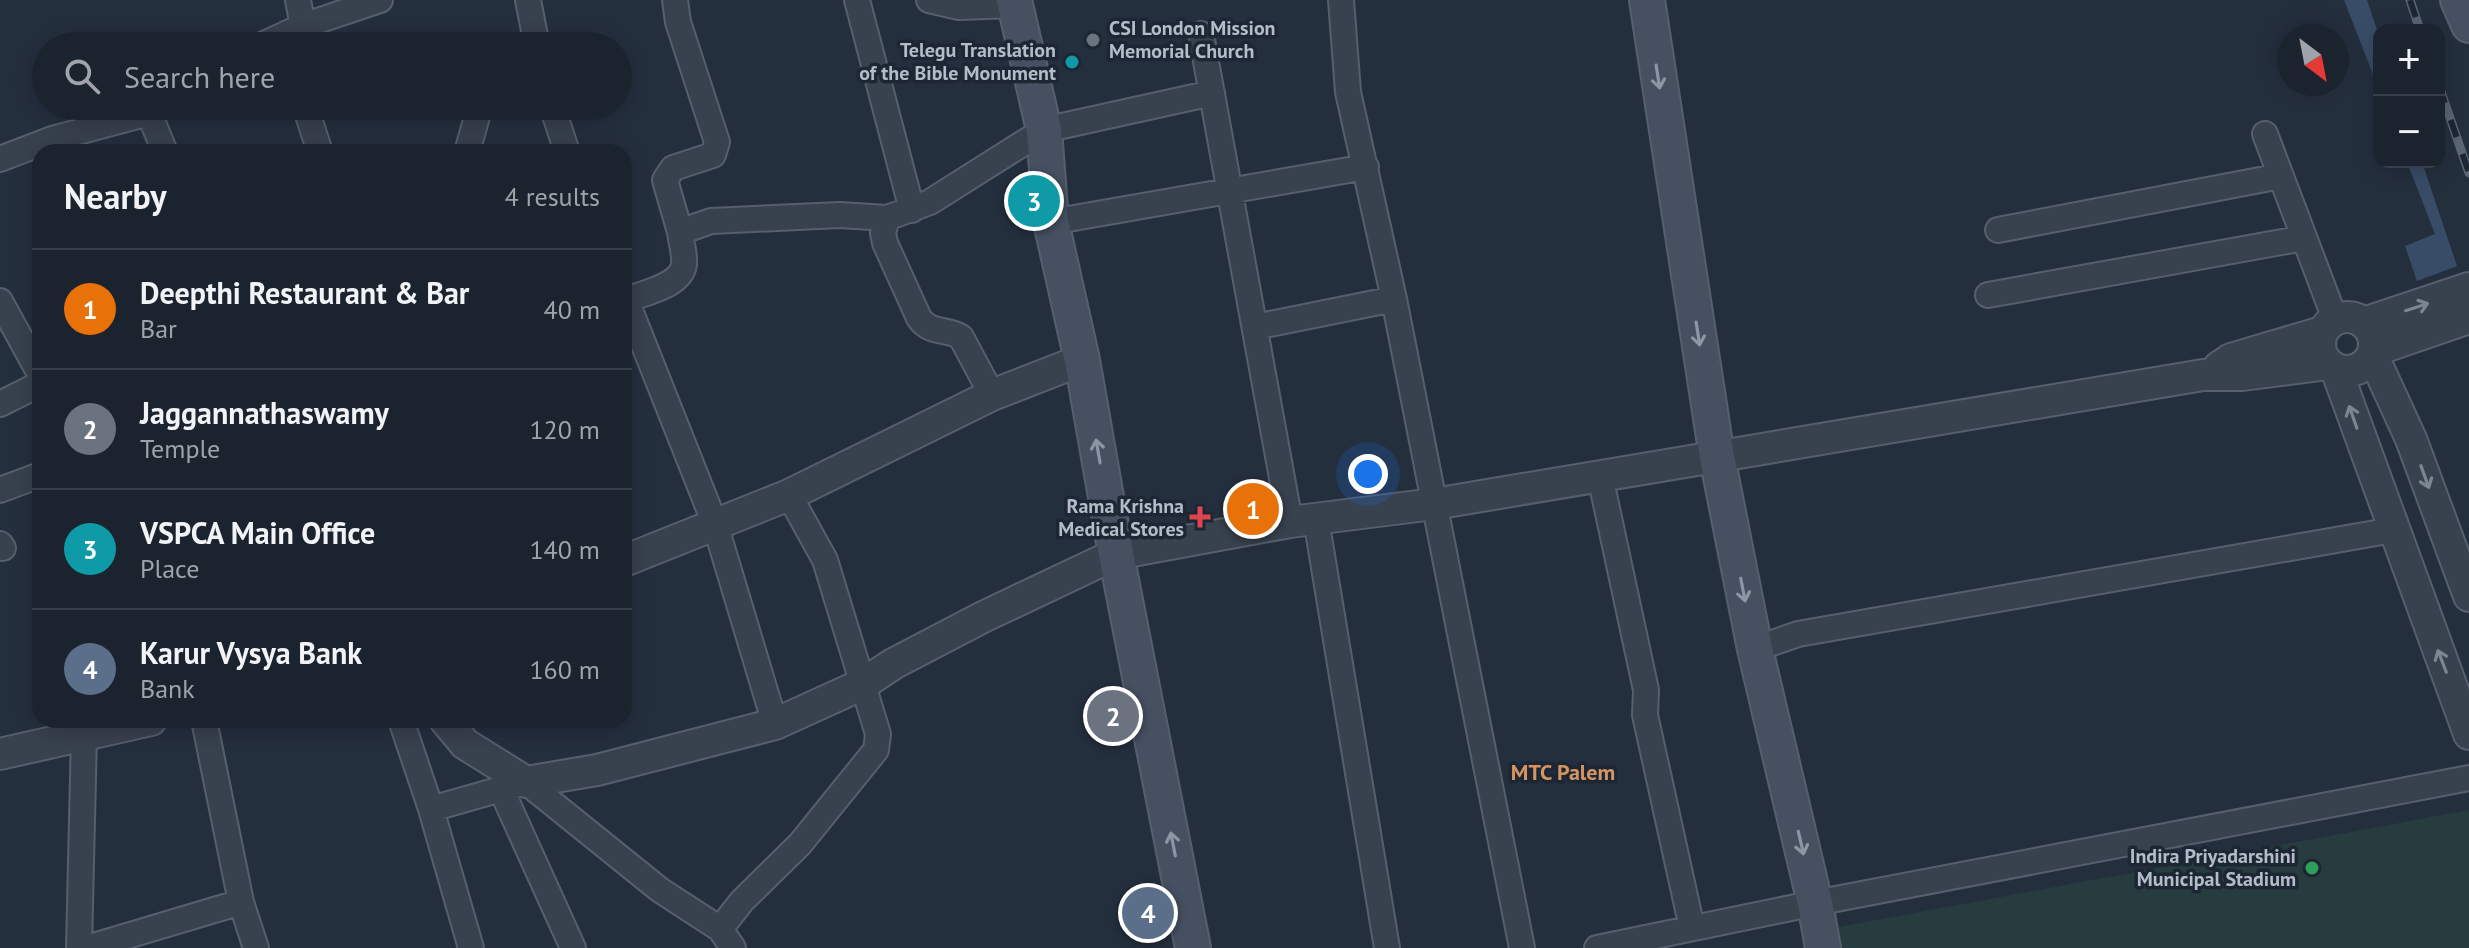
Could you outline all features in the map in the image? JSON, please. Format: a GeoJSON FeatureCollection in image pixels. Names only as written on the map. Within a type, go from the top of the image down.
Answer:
{"type":"FeatureCollection","features":[{"type":"Feature","properties":{"kind":"main road"},"geometry":{"type":"LineString","coordinates":[[1647,0],[1717,457],[1755,649],[1823,948]]}},
{"type":"Feature","properties":{"kind":"main road"},"geometry":{"type":"LineString","coordinates":[[2458,0],[2469,25]]}},
{"type":"Feature","properties":{"kind":"main road"},"geometry":{"type":"LineString","coordinates":[[1014,2],[1044,130],[1051,222],[1082,360],[1116,554],[1193,948]]}},
{"type":"Feature","properties":{"kind":"street"},"geometry":{"type":"LineString","coordinates":[[298,0],[303,26]]}},
{"type":"Feature","properties":{"kind":"street"},"geometry":{"type":"LineString","coordinates":[[293,32],[380,0]]}},
{"type":"Feature","properties":{"kind":"street"},"geometry":{"type":"LineString","coordinates":[[528,0],[534,32]]}},
{"type":"Feature","properties":{"kind":"street"},"geometry":{"type":"LineString","coordinates":[[632,296],[670,283],[682,274],[684,263],[680,232],[665,180],[673,168],[713,155],[717,142],[678,22],[675,0]]}},
{"type":"Feature","properties":{"kind":"street"},"geometry":{"type":"LineString","coordinates":[[857,0],[912,210]]}},
{"type":"Feature","properties":{"kind":"street"},"geometry":{"type":"LineString","coordinates":[[929,0],[959,7],[1014,2]]}},
{"type":"Feature","properties":{"kind":"street"},"geometry":{"type":"LineString","coordinates":[[1341,0],[1348,92],[1394,299],[1522,948]]}},
{"type":"Feature","properties":{"kind":"street"},"geometry":{"type":"LineString","coordinates":[[1201,34],[1255,327],[1303,521],[1387,948]]}},
{"type":"Feature","properties":{"kind":"street"},"geometry":{"type":"LineString","coordinates":[[680,232],[711,221],[840,215],[887,218],[912,210],[1044,130],[1212,93]]}},
{"type":"Feature","properties":{"kind":"street"},"geometry":{"type":"LineString","coordinates":[[39,144],[118,120]]}},
{"type":"Feature","properties":{"kind":"street"},"geometry":{"type":"LineString","coordinates":[[156,120],[163,144]]}},
{"type":"Feature","properties":{"kind":"street"},"geometry":{"type":"LineString","coordinates":[[310,120],[317,144]]}},
{"type":"Feature","properties":{"kind":"street"},"geometry":{"type":"LineString","coordinates":[[469,144],[476,120]]}},
{"type":"Feature","properties":{"kind":"street"},"geometry":{"type":"LineString","coordinates":[[557,120],[564,144]]}},
{"type":"Feature","properties":{"kind":"street"},"geometry":{"type":"LineString","coordinates":[[2265,134],[2304,238],[2353,336],[2411,439],[2469,596]]}},
{"type":"Feature","properties":{"kind":"street"},"geometry":{"type":"LineString","coordinates":[[0,159],[32,147]]}},
{"type":"Feature","properties":{"kind":"street"},"geometry":{"type":"LineString","coordinates":[[1051,222],[1366,167]]}},
{"type":"Feature","properties":{"kind":"street"},"geometry":{"type":"LineString","coordinates":[[1998,230],[2281,176]]}},
{"type":"Feature","properties":{"kind":"street"},"geometry":{"type":"LineString","coordinates":[[887,218],[883,233],[885,243],[919,318],[933,330],[952,332],[961,337],[992,395]]}},
{"type":"Feature","properties":{"kind":"street"},"geometry":{"type":"LineString","coordinates":[[1988,295],[2304,238]]}},
{"type":"Feature","properties":{"kind":"street"},"geometry":{"type":"LineString","coordinates":[[2469,288],[2320,349],[2332,366],[2469,734]]}},
{"type":"Feature","properties":{"kind":"street"},"geometry":{"type":"LineString","coordinates":[[1255,327],[1394,299]]}},
{"type":"Feature","properties":{"kind":"street"},"geometry":{"type":"LineString","coordinates":[[0,301],[32,359]]}},
{"type":"Feature","properties":{"kind":"street"},"geometry":{"type":"LineString","coordinates":[[632,316],[715,524],[775,724]]}},
{"type":"Feature","properties":{"kind":"street"},"geometry":{"type":"LineString","coordinates":[[2203,375],[2231,359],[2469,318]]}},
{"type":"Feature","properties":{"kind":"street"},"geometry":{"type":"LineString","coordinates":[[431,809],[514,786],[597,770],[775,724],[863,684],[893,664],[983,617],[1116,554],[2203,375],[2242,375],[2332,366],[2353,370],[2368,362],[2353,336]]}},
{"type":"Feature","properties":{"kind":"street"},"geometry":{"type":"LineString","coordinates":[[632,558],[789,495],[992,395],[1082,360]]}},
{"type":"Feature","properties":{"kind":"street"},"geometry":{"type":"LineString","coordinates":[[0,404],[32,388]]}},
{"type":"Feature","properties":{"kind":"street"},"geometry":{"type":"LineString","coordinates":[[1600,476],[1646,690],[1645,715],[1692,928]]}},
{"type":"Feature","properties":{"kind":"street"},"geometry":{"type":"LineString","coordinates":[[0,490],[32,478]]}},
{"type":"Feature","properties":{"kind":"street"},"geometry":{"type":"LineString","coordinates":[[452,728],[465,744],[514,786],[726,939],[742,901],[800,844],[876,750],[878,734],[825,560],[789,495]]}},
{"type":"Feature","properties":{"kind":"street"},"geometry":{"type":"LineString","coordinates":[[1755,649],[1798,634],[2393,530]]}},
{"type":"Feature","properties":{"kind":"street"},"geometry":{"type":"LineString","coordinates":[[0,754],[113,728]]}},
{"type":"Feature","properties":{"kind":"street"},"geometry":{"type":"LineString","coordinates":[[206,728],[241,902],[256,948]]}},
{"type":"Feature","properties":{"kind":"street"},"geometry":{"type":"LineString","coordinates":[[404,728],[431,809],[471,948]]}},
{"type":"Feature","properties":{"kind":"street"},"geometry":{"type":"LineString","coordinates":[[79,948],[84,734]]}},
{"type":"Feature","properties":{"kind":"street"},"geometry":{"type":"LineString","coordinates":[[1597,948],[1815,903],[2469,778]]}},
{"type":"Feature","properties":{"kind":"street"},"geometry":{"type":"LineString","coordinates":[[514,786],[573,948]]}},
{"type":"Feature","properties":{"kind":"street"},"geometry":{"type":"LineString","coordinates":[[87,948],[115,944],[241,902]]}},
{"type":"Feature","properties":{"kind":"green space","name":"Indira Priyadarshini Municipal Stadium"},"geometry":{"type":"Polygon","coordinates":[[[2469,810],[2469,948],[1842,948],[1839,927],[2469,810]]]}},
{"type":"Feature","properties":{"kind":"water"},"geometry":{"type":"Polygon","coordinates":[[[2344,0],[2367,0],[2375,24],[2373,75],[2344,0]]]}},
{"type":"Feature","properties":{"kind":"water"},"geometry":{"type":"Polygon","coordinates":[[[2409,168],[2424,168],[2457,266],[2417,281],[2405,246],[2435,234],[2409,168]]]}},
{"type":"Feature","properties":{"kind":"railway"},"geometry":{"type":"LineString","coordinates":[[2410,0],[2418,24]]}},
{"type":"Feature","properties":{"kind":"railway"},"geometry":{"type":"LineString","coordinates":[[2442,96],[2469,173]]}},
{"type":"Feature","properties":{"kind":"place","name":"CSI London Mission Memorial Church"},"geometry":{"type":"Point","coordinates":[1093,40]}},
{"type":"Feature","properties":{"kind":"place","name":"Telegu Translation of the Bible Monument"},"geometry":{"type":"Point","coordinates":[1072,62]}},
{"type":"Feature","properties":{"kind":"place","name":"VSPCA Main Office"},"geometry":{"type":"Point","coordinates":[1034,201]}},
{"type":"Feature","properties":{"kind":"place","name":"Deepthi Restaurant & Bar"},"geometry":{"type":"Point","coordinates":[1253,509]}},
{"type":"Feature","properties":{"kind":"place","name":"Rama Krishna Medical Stores"},"geometry":{"type":"Point","coordinates":[1200,517]}},
{"type":"Feature","properties":{"kind":"place","name":"Jaggannathaswamy"},"geometry":{"type":"Point","coordinates":[1113,716]}},
{"type":"Feature","properties":{"kind":"place","name":"Indira Priyadarshini Municipal Stadium"},"geometry":{"type":"Point","coordinates":[2312,868]}},
{"type":"Feature","properties":{"kind":"place","name":"Karur Vysya Bank"},"geometry":{"type":"Point","coordinates":[1148,913]}},
{"type":"Feature","properties":{"kind":"district","name":"MTC Palem"},"geometry":{"type":"Point","coordinates":[1563,772]}}]}
